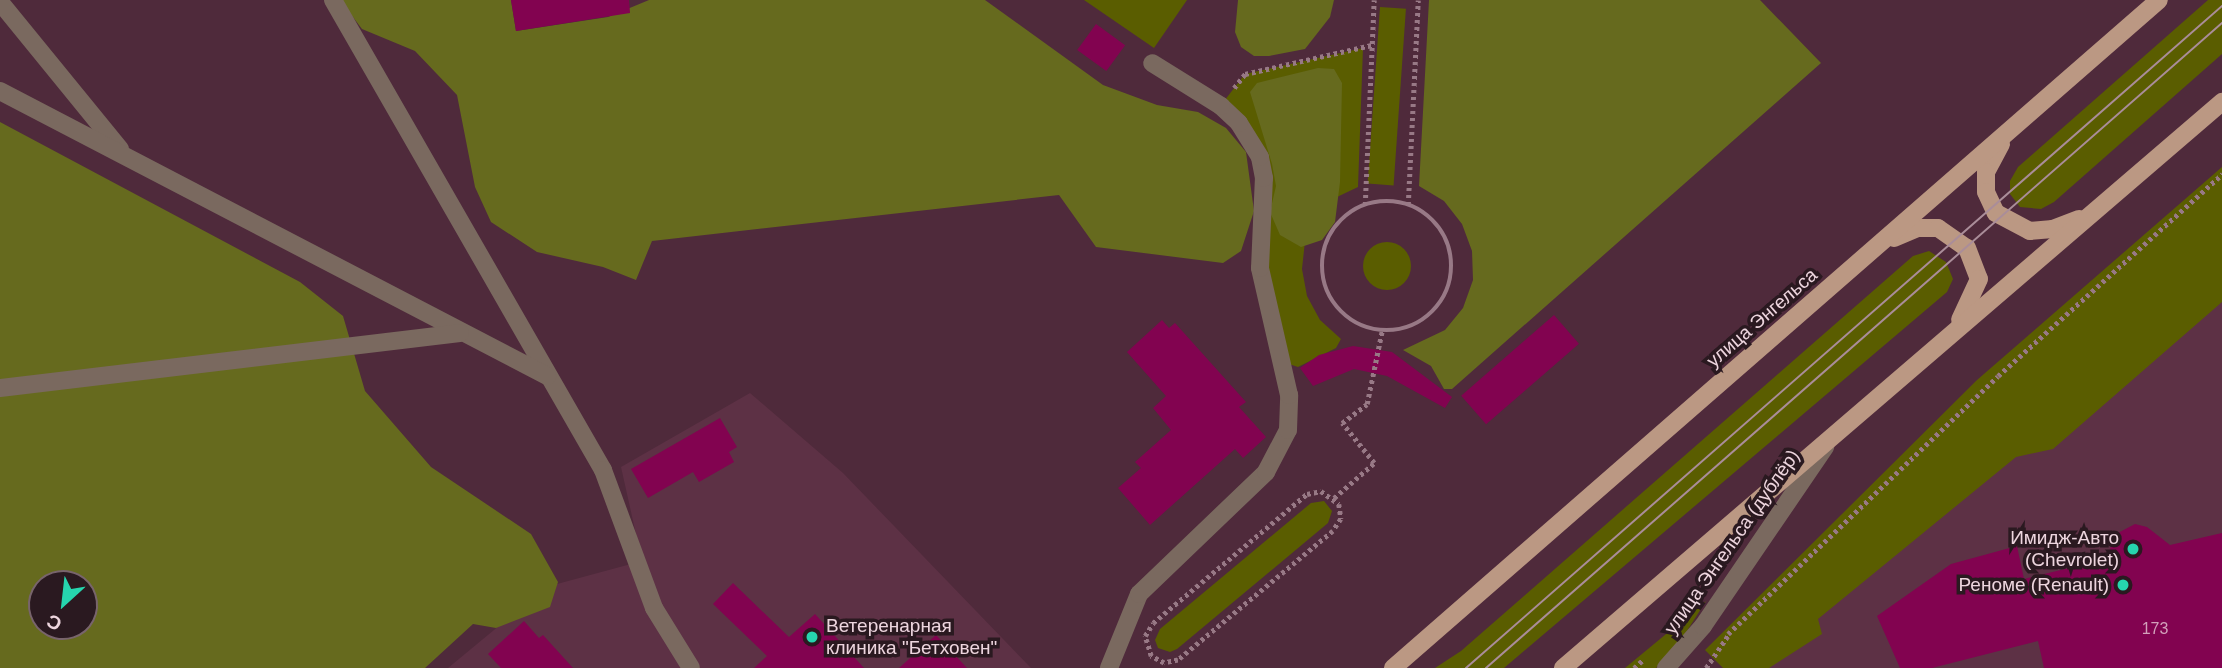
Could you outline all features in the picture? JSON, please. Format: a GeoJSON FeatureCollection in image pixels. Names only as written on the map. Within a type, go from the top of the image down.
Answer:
{"type":"FeatureCollection","features":[{"type":"Feature","properties":{"kind":"main road","name":"улица Энгельса"},"geometry":{"type":"LineString","coordinates":[[1393,668],[2159,0]]}},
{"type":"Feature","properties":{"kind":"main road"},"geometry":{"type":"LineString","coordinates":[[1563,668],[2222,102]]}},
{"type":"Feature","properties":{"kind":"main road"},"geometry":{"type":"LineString","coordinates":[[2026,115],[2001,143],[1986,172],[1986,192],[1996,212],[2029,231],[2053,229],[2111,198]]}},
{"type":"Feature","properties":{"kind":"main road"},"geometry":{"type":"LineString","coordinates":[[1853,267],[1894,238],[1917,228],[1938,228],[1967,248],[1979,279],[1972,302],[1927,356]]}},
{"type":"Feature","properties":{"kind":"street"},"geometry":{"type":"LineString","coordinates":[[333,0],[603,470],[654,608],[691,668]]}},
{"type":"Feature","properties":{"kind":"street"},"geometry":{"type":"LineString","coordinates":[[0,2],[125,154]]}},
{"type":"Feature","properties":{"kind":"street"},"geometry":{"type":"LineString","coordinates":[[1109,668],[1139,594],[1266,472],[1288,430],[1289,395],[1260,268],[1264,178],[1260,157],[1239,123],[1221,106],[1152,63]]}},
{"type":"Feature","properties":{"kind":"street"},"geometry":{"type":"LineString","coordinates":[[0,91],[547,376]]}},
{"type":"Feature","properties":{"kind":"street"},"geometry":{"type":"LineString","coordinates":[[0,388],[460,333]]}},
{"type":"Feature","properties":{"kind":"street","name":"улица Энгельса (дублёр)"},"geometry":{"type":"LineString","coordinates":[[1665,668],[1703,626],[1830,438]]}},
{"type":"Feature","properties":{"kind":"path"},"geometry":{"type":"LineString","coordinates":[[1365,205],[1374,0]]}},
{"type":"Feature","properties":{"kind":"path"},"geometry":{"type":"LineString","coordinates":[[1408,205],[1418,0]]}},
{"type":"Feature","properties":{"kind":"path"},"geometry":{"type":"LineString","coordinates":[[1229,95],[1245,74],[1372,45]]}},
{"type":"Feature","properties":{"kind":"path"},"geometry":{"type":"LineString","coordinates":[[1703,657],[1997,376],[2222,174]]}},
{"type":"Feature","properties":{"kind":"path"},"geometry":{"type":"LineString","coordinates":[[1393,201],[1408,205],[1430,217],[1443,232],[1452,272],[1437,309],[1422,322],[1382,331],[1344,316],[1323,280],[1327,240],[1338,222],[1365,205],[1393,201]]}},
{"type":"Feature","properties":{"kind":"path"},"geometry":{"type":"LineString","coordinates":[[1334,498],[1374,463],[1342,423],[1367,404],[1382,331]]}},
{"type":"Feature","properties":{"kind":"path"},"geometry":{"type":"LineString","coordinates":[[1321,491],[1334,498],[1340,519],[1333,531],[1178,660],[1164,663],[1151,656],[1145,636],[1153,623],[1307,494],[1321,491]]}},
{"type":"Feature","properties":{"kind":"path"},"geometry":{"type":"LineString","coordinates":[[1706,668],[1731,631]]}},
{"type":"Feature","properties":{"kind":"shaded area"},"geometry":{"type":"Polygon","coordinates":[[[340,0],[511,0],[516,31],[608,17],[649,0],[985,0],[1103,85],[1157,105],[1198,112],[1226,128],[1246,152],[1254,211],[1241,251],[1223,263],[1096,247],[1059,195],[652,241],[636,280],[603,267],[537,252],[491,222],[475,187],[457,95],[415,51],[362,29],[340,0]]]}},
{"type":"Feature","properties":{"kind":"shaded area"},"geometry":{"type":"Polygon","coordinates":[[[1084,0],[1187,0],[1154,48],[1084,0]]]}},
{"type":"Feature","properties":{"kind":"shaded area"},"geometry":{"type":"Polygon","coordinates":[[[1238,0],[1334,0],[1330,17],[1305,49],[1254,56],[1241,47],[1235,32],[1238,0]]]}},
{"type":"Feature","properties":{"kind":"shaded area"},"geometry":{"type":"Polygon","coordinates":[[[1429,0],[1760,0],[1821,63],[1452,389],[1444,389],[1431,366],[1403,350],[1445,330],[1463,308],[1473,280],[1472,251],[1462,224],[1444,201],[1419,186],[1429,0]]]}},
{"type":"Feature","properties":{"kind":"shaded area"},"geometry":{"type":"Polygon","coordinates":[[[2208,0],[2222,0],[2222,54],[2054,202],[2041,209],[2020,207],[2010,194],[2010,181],[2018,167],[2208,0]]]}},
{"type":"Feature","properties":{"kind":"shaded area"},"geometry":{"type":"Polygon","coordinates":[[[1380,7],[1406,9],[1394,185],[1368,184],[1380,7]]]}},
{"type":"Feature","properties":{"kind":"shaded area"},"geometry":{"type":"Polygon","coordinates":[[[1363,48],[1358,187],[1337,197],[1305,241],[1302,269],[1307,296],[1320,320],[1341,339],[1336,348],[1298,367],[1283,362],[1265,298],[1264,178],[1221,105],[1245,74],[1363,48]]]}},
{"type":"Feature","properties":{"kind":"shaded area"},"geometry":{"type":"Polygon","coordinates":[[[1318,68],[1334,69],[1342,83],[1340,182],[1335,222],[1322,240],[1301,247],[1280,235],[1270,212],[1276,186],[1250,92],[1257,83],[1318,68]]]}},
{"type":"Feature","properties":{"kind":"shaded area"},"geometry":{"type":"Polygon","coordinates":[[[0,122],[300,282],[343,316],[365,391],[431,467],[531,534],[558,582],[550,607],[496,628],[473,624],[425,668],[0,668],[0,122]]]}},
{"type":"Feature","properties":{"kind":"shaded area"},"geometry":{"type":"Polygon","coordinates":[[[2222,167],[2222,302],[2053,449],[2016,457],[1818,619],[1822,634],[1769,668],[1723,668],[1705,650],[1977,380],[2222,167]]]}},
{"type":"Feature","properties":{"kind":"shaded area"},"geometry":{"type":"Polygon","coordinates":[[[1387,242],[1404,249],[1411,266],[1404,283],[1387,290],[1370,283],[1363,266],[1370,249],[1387,242]]]}},
{"type":"Feature","properties":{"kind":"shaded area"},"geometry":{"type":"Polygon","coordinates":[[[1929,251],[1946,262],[1953,279],[1947,292],[1504,668],[1435,668],[1461,651],[1913,256],[1929,251]]]}},
{"type":"Feature","properties":{"kind":"shaded area"},"geometry":{"type":"Polygon","coordinates":[[[2222,259],[2222,668],[1768,668],[1814,615],[2222,259]]]}},
{"type":"Feature","properties":{"kind":"shaded area"},"geometry":{"type":"Polygon","coordinates":[[[750,393],[843,473],[1031,668],[448,668],[546,587],[642,561],[621,467],[750,393]]]}},
{"type":"Feature","properties":{"kind":"shaded area"},"geometry":{"type":"Polygon","coordinates":[[[1324,501],[1332,511],[1328,523],[1177,649],[1170,652],[1158,648],[1155,640],[1160,629],[1311,503],[1324,501]]]}},
{"type":"Feature","properties":{"kind":"shaded area"},"geometry":{"type":"Polygon","coordinates":[[[1706,601],[1676,648],[1656,668],[1625,668],[1706,601]]]}},
{"type":"Feature","properties":{"kind":"building"},"geometry":{"type":"Polygon","coordinates":[[[511,0],[629,0],[630,13],[516,31],[511,0]]]}},
{"type":"Feature","properties":{"kind":"building"},"geometry":{"type":"Polygon","coordinates":[[[1096,24],[1125,45],[1106,71],[1077,50],[1096,24]]]}},
{"type":"Feature","properties":{"kind":"building"},"geometry":{"type":"Polygon","coordinates":[[[1554,315],[1579,344],[1486,424],[1461,396],[1554,315]]]}},
{"type":"Feature","properties":{"kind":"building"},"geometry":{"type":"Polygon","coordinates":[[[1162,320],[1169,328],[1175,323],[1246,402],[1239,407],[1266,437],[1243,458],[1235,449],[1150,525],[1118,488],[1141,468],[1135,462],[1171,430],[1153,408],[1166,396],[1127,352],[1162,320]]]}},
{"type":"Feature","properties":{"kind":"building"},"geometry":{"type":"Polygon","coordinates":[[[1353,346],[1392,352],[1452,397],[1445,408],[1387,376],[1354,369],[1313,386],[1300,368],[1319,355],[1353,346]]]}},
{"type":"Feature","properties":{"kind":"building"},"geometry":{"type":"Polygon","coordinates":[[[720,418],[737,447],[729,452],[734,462],[699,482],[693,472],[648,498],[631,469],[720,418]]]}},
{"type":"Feature","properties":{"kind":"building"},"geometry":{"type":"Polygon","coordinates":[[[2135,524],[2147,527],[2170,545],[2222,533],[2222,668],[2044,668],[2038,641],[1932,668],[1900,668],[1877,616],[1951,564],[2017,546],[2024,579],[2106,559],[2116,534],[2135,524]]]}},
{"type":"Feature","properties":{"kind":"building"},"geometry":{"type":"Polygon","coordinates":[[[733,583],[789,637],[815,614],[864,668],[754,668],[767,656],[713,604],[733,583]]]}},
{"type":"Feature","properties":{"kind":"building"},"geometry":{"type":"Polygon","coordinates":[[[524,621],[539,638],[543,635],[573,668],[501,668],[488,654],[524,621]]]}},
{"type":"Feature","properties":{"kind":"building"},"geometry":{"type":"Polygon","coordinates":[[[936,635],[967,668],[899,668],[936,635]]]}},
{"type":"Feature","properties":{"kind":"tram line"},"geometry":{"type":"LineString","coordinates":[[1466,668],[2222,6]]}},
{"type":"Feature","properties":{"kind":"tram line"},"geometry":{"type":"LineString","coordinates":[[1486,668],[2222,23]]}},
{"type":"Feature","properties":{"kind":"place","name":"Имидж-Авто (Chevrolet)"},"geometry":{"type":"Point","coordinates":[2133,549]}},
{"type":"Feature","properties":{"kind":"place","name":"Реноме (Renault)"},"geometry":{"type":"Point","coordinates":[2123,585]}},
{"type":"Feature","properties":{"kind":"place","name":"Ветеренарная клиника \"Бетховен\""},"geometry":{"type":"Point","coordinates":[812,637]}}]}
